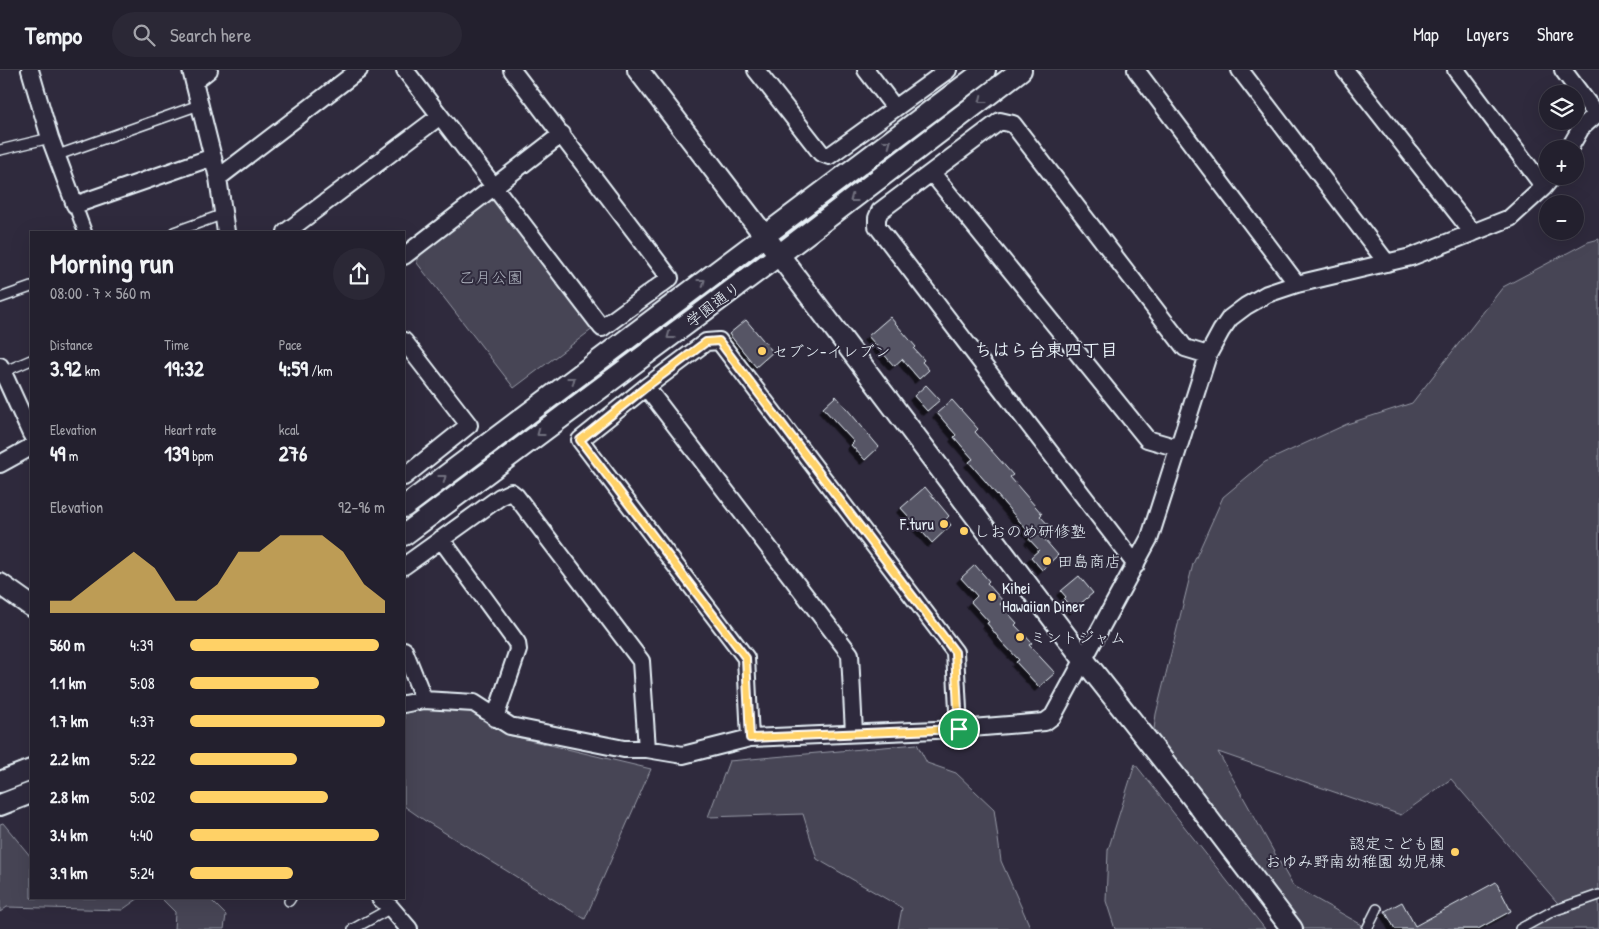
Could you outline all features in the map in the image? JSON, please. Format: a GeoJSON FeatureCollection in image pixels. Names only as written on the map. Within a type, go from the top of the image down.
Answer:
{"type":"FeatureCollection","features":[{"type":"Feature","properties":{"kind":"street"},"geometry":{"type":"LineString","coordinates":[[30,70],[50,138],[86,231]]}},
{"type":"Feature","properties":{"kind":"street"},"geometry":{"type":"LineString","coordinates":[[209,70],[193,76],[218,178],[226,231]]}},
{"type":"Feature","properties":{"kind":"street"},"geometry":{"type":"LineString","coordinates":[[218,178],[359,70]]}},
{"type":"Feature","properties":{"kind":"street"},"geometry":{"type":"LineString","coordinates":[[405,70],[602,328],[670,278],[512,70]]}},
{"type":"Feature","properties":{"kind":"street"},"geometry":{"type":"LineString","coordinates":[[638,70],[764,234],[1084,660],[1192,797],[1292,929]]}},
{"type":"Feature","properties":{"kind":"street"},"geometry":{"type":"LineString","coordinates":[[756,70],[821,153],[829,156],[948,70]]}},
{"type":"Feature","properties":{"kind":"street"},"geometry":{"type":"LineString","coordinates":[[866,70],[895,108]]}},
{"type":"Feature","properties":{"kind":"street","name":"学園通り"},"geometry":{"type":"LineString","coordinates":[[405,506],[764,234],[985,70]]}},
{"type":"Feature","properties":{"kind":"street","name":"学園通り"},"geometry":{"type":"LineString","coordinates":[[405,534],[779,255],[1020,70]]}},
{"type":"Feature","properties":{"kind":"street"},"geometry":{"type":"LineString","coordinates":[[1136,70],[1297,284]]}},
{"type":"Feature","properties":{"kind":"street"},"geometry":{"type":"LineString","coordinates":[[1240,70],[1387,263]]}},
{"type":"Feature","properties":{"kind":"street"},"geometry":{"type":"LineString","coordinates":[[1345,70],[1473,233]]}},
{"type":"Feature","properties":{"kind":"street"},"geometry":{"type":"LineString","coordinates":[[1456,70],[1539,170]]}},
{"type":"Feature","properties":{"kind":"street"},"geometry":{"type":"LineString","coordinates":[[1563,70],[1598,113],[1581,128],[1574,140]]}},
{"type":"Feature","properties":{"kind":"street"},"geometry":{"type":"LineString","coordinates":[[287,231],[440,116]]}},
{"type":"Feature","properties":{"kind":"street"},"geometry":{"type":"LineString","coordinates":[[1136,565],[878,226],[876,218],[880,211],[1000,121],[1013,124],[1185,348],[1208,355]]}},
{"type":"Feature","properties":{"kind":"street"},"geometry":{"type":"LineString","coordinates":[[405,255],[562,134]]}},
{"type":"Feature","properties":{"kind":"street"},"geometry":{"type":"LineString","coordinates":[[76,205],[213,157]]}},
{"type":"Feature","properties":{"kind":"street"},"geometry":{"type":"LineString","coordinates":[[932,173],[1147,439],[1178,448]]}},
{"type":"Feature","properties":{"kind":"street"},"geometry":{"type":"LineString","coordinates":[[405,704],[424,700],[474,703],[510,726],[624,748],[647,749],[683,755],[750,738],[959,729],[1045,722],[1053,716],[1150,537],[1208,355],[1220,331],[1230,318],[1267,294],[1297,284],[1411,257],[1510,218],[1546,185]]}},
{"type":"Feature","properties":{"kind":"street"},"geometry":{"type":"LineString","coordinates":[[405,341],[469,425],[405,476]]}},
{"type":"Feature","properties":{"kind":"street"},"geometry":{"type":"LineString","coordinates":[[750,738],[746,658],[580,440],[706,342],[719,341],[955,652],[959,729]]}},
{"type":"Feature","properties":{"kind":"street"},"geometry":{"type":"LineString","coordinates":[[1,369],[5,390],[30,432]]}},
{"type":"Feature","properties":{"kind":"street"},"geometry":{"type":"LineString","coordinates":[[646,387],[850,654],[854,734]]}},
{"type":"Feature","properties":{"kind":"street"},"geometry":{"type":"LineString","coordinates":[[0,464],[30,448]]}},
{"type":"Feature","properties":{"kind":"street"},"geometry":{"type":"LineString","coordinates":[[405,565],[500,497],[511,492],[516,496],[641,662],[647,749]]}},
{"type":"Feature","properties":{"kind":"street"},"geometry":{"type":"LineString","coordinates":[[441,539],[517,643],[518,650],[495,718]]}},
{"type":"Feature","properties":{"kind":"street"},"geometry":{"type":"LineString","coordinates":[[0,584],[30,605]]}},
{"type":"Feature","properties":{"kind":"street"},"geometry":{"type":"LineString","coordinates":[[405,652],[424,700]]}},
{"type":"Feature","properties":{"kind":"street"},"geometry":{"type":"LineString","coordinates":[[0,782],[30,770]]}},
{"type":"Feature","properties":{"kind":"street"},"geometry":{"type":"LineString","coordinates":[[0,805],[30,794]]}},
{"type":"Feature","properties":{"kind":"street"},"geometry":{"type":"LineString","coordinates":[[385,903],[409,929]]}},
{"type":"Feature","properties":{"kind":"lane"},"geometry":{"type":"LineString","coordinates":[[58,155],[199,105]]}},
{"type":"Feature","properties":{"kind":"lane"},"geometry":{"type":"LineString","coordinates":[[0,150],[50,138]]}},
{"type":"Feature","properties":{"kind":"lane"},"geometry":{"type":"LineString","coordinates":[[177,231],[224,214]]}},
{"type":"Feature","properties":{"kind":"lane"},"geometry":{"type":"LineString","coordinates":[[0,298],[30,287]]}},
{"type":"Feature","properties":{"kind":"lane"},"geometry":{"type":"LineString","coordinates":[[1,369],[30,360]]}},
{"type":"Feature","properties":{"kind":"lane"},"geometry":{"type":"LineString","coordinates":[[1520,929],[1553,911],[1599,895]]}},
{"type":"Feature","properties":{"kind":"lane"},"geometry":{"type":"LineString","coordinates":[[353,929],[385,903]]}},
{"type":"Feature","properties":{"kind":"lane"},"geometry":{"type":"LineString","coordinates":[[1367,929],[1377,909]]}},
{"type":"Feature","properties":{"kind":"green space","name":"乙月公園"},"geometry":{"type":"Polygon","coordinates":[[[489,200],[497,202],[594,328],[514,388],[417,263],[417,256],[489,200]]]}},
{"type":"Feature","properties":{"kind":"green space"},"geometry":{"type":"Polygon","coordinates":[[[1599,239],[1599,929],[1528,929],[1562,908],[1451,779],[1401,815],[1218,752],[1293,886],[1362,925],[1361,929],[1300,929],[1152,744],[1156,714],[1193,564],[1223,497],[1265,462],[1347,424],[1412,403],[1503,287],[1588,242],[1599,239]]]}},
{"type":"Feature","properties":{"kind":"green space"},"geometry":{"type":"Polygon","coordinates":[[[420,706],[471,710],[508,735],[651,769],[585,919],[405,807],[405,709],[420,706]]]}},
{"type":"Feature","properties":{"kind":"green space"},"geometry":{"type":"Polygon","coordinates":[[[917,744],[927,763],[956,773],[994,809],[1001,861],[1031,929],[898,929],[902,908],[817,859],[803,814],[708,817],[729,761],[917,744]]]}},
{"type":"Feature","properties":{"kind":"green space"},"geometry":{"type":"Polygon","coordinates":[[[1135,764],[1265,929],[1115,929],[1106,901],[1108,850],[1135,764]]]}},
{"type":"Feature","properties":{"kind":"green space"},"geometry":{"type":"Polygon","coordinates":[[[3,823],[30,856],[30,899],[138,899],[122,910],[7,907],[0,912],[0,824],[3,823]]]}},
{"type":"Feature","properties":{"kind":"green space"},"geometry":{"type":"Polygon","coordinates":[[[162,899],[210,899],[226,915],[224,929],[174,929],[175,912],[162,899]]]}},
{"type":"Feature","properties":{"kind":"building"},"geometry":{"type":"Polygon","coordinates":[[[890,317],[916,347],[914,349],[924,360],[922,362],[929,370],[919,379],[902,359],[894,366],[868,336],[890,317]]]}},
{"type":"Feature","properties":{"kind":"building"},"geometry":{"type":"Polygon","coordinates":[[[746,320],[773,352],[756,367],[729,334],[746,320]]]}},
{"type":"Feature","properties":{"kind":"building"},"geometry":{"type":"Polygon","coordinates":[[[926,385],[940,400],[927,411],[914,396],[926,385]]]}},
{"type":"Feature","properties":{"kind":"building"},"geometry":{"type":"Polygon","coordinates":[[[836,396],[879,447],[865,460],[851,445],[854,442],[823,408],[836,396]]]}},
{"type":"Feature","properties":{"kind":"building"},"geometry":{"type":"Polygon","coordinates":[[[952,400],[978,429],[975,432],[1013,475],[1010,477],[1054,531],[1045,540],[1058,555],[1042,570],[1031,557],[1039,550],[1029,539],[1032,536],[969,462],[973,459],[937,413],[952,400]]]}},
{"type":"Feature","properties":{"kind":"building"},"geometry":{"type":"Polygon","coordinates":[[[925,487],[949,516],[946,519],[951,525],[932,543],[901,508],[925,487]]]}},
{"type":"Feature","properties":{"kind":"building"},"geometry":{"type":"Polygon","coordinates":[[[975,565],[989,581],[987,583],[1003,601],[1000,604],[1017,623],[1015,625],[1032,643],[1029,645],[1055,673],[1039,687],[1016,662],[1019,660],[1001,641],[987,623],[989,622],[971,602],[977,596],[961,578],[975,565]]]}},
{"type":"Feature","properties":{"kind":"building"},"geometry":{"type":"Polygon","coordinates":[[[1079,576],[1093,593],[1073,610],[1064,599],[1066,597],[1061,591],[1079,576]]]}},
{"type":"Feature","properties":{"kind":"building"},"geometry":{"type":"Polygon","coordinates":[[[1496,882],[1511,911],[1478,929],[1395,929],[1385,911],[1402,902],[1415,926],[1496,882]]]}},
{"type":"Feature","properties":{"kind":"place","name":"セブン-イレブン"},"geometry":{"type":"Point","coordinates":[762,351]}},
{"type":"Feature","properties":{"kind":"place","name":"F.turu"},"geometry":{"type":"Point","coordinates":[944,524]}},
{"type":"Feature","properties":{"kind":"place","name":"しおのめ研修塾"},"geometry":{"type":"Point","coordinates":[964,531]}},
{"type":"Feature","properties":{"kind":"place","name":"田島商店"},"geometry":{"type":"Point","coordinates":[1047,561]}},
{"type":"Feature","properties":{"kind":"place","name":"Kihei Hawaiian Diner"},"geometry":{"type":"Point","coordinates":[992,597]}},
{"type":"Feature","properties":{"kind":"place","name":"ミントジャム"},"geometry":{"type":"Point","coordinates":[1020,637]}},
{"type":"Feature","properties":{"kind":"place","name":"認定こども園 おゆみ野南幼稚園 幼児棟"},"geometry":{"type":"Point","coordinates":[1455,852]}},
{"type":"Feature","properties":{"kind":"district","name":"ちはら台東四丁目"},"geometry":{"type":"Point","coordinates":[1046,350]}},
{"type":"Feature","properties":{"kind":"route"},"geometry":{"type":"LineString","coordinates":[[719,341],[955,652],[959,729],[750,738],[746,658],[580,440],[706,342],[719,341]]}}]}
